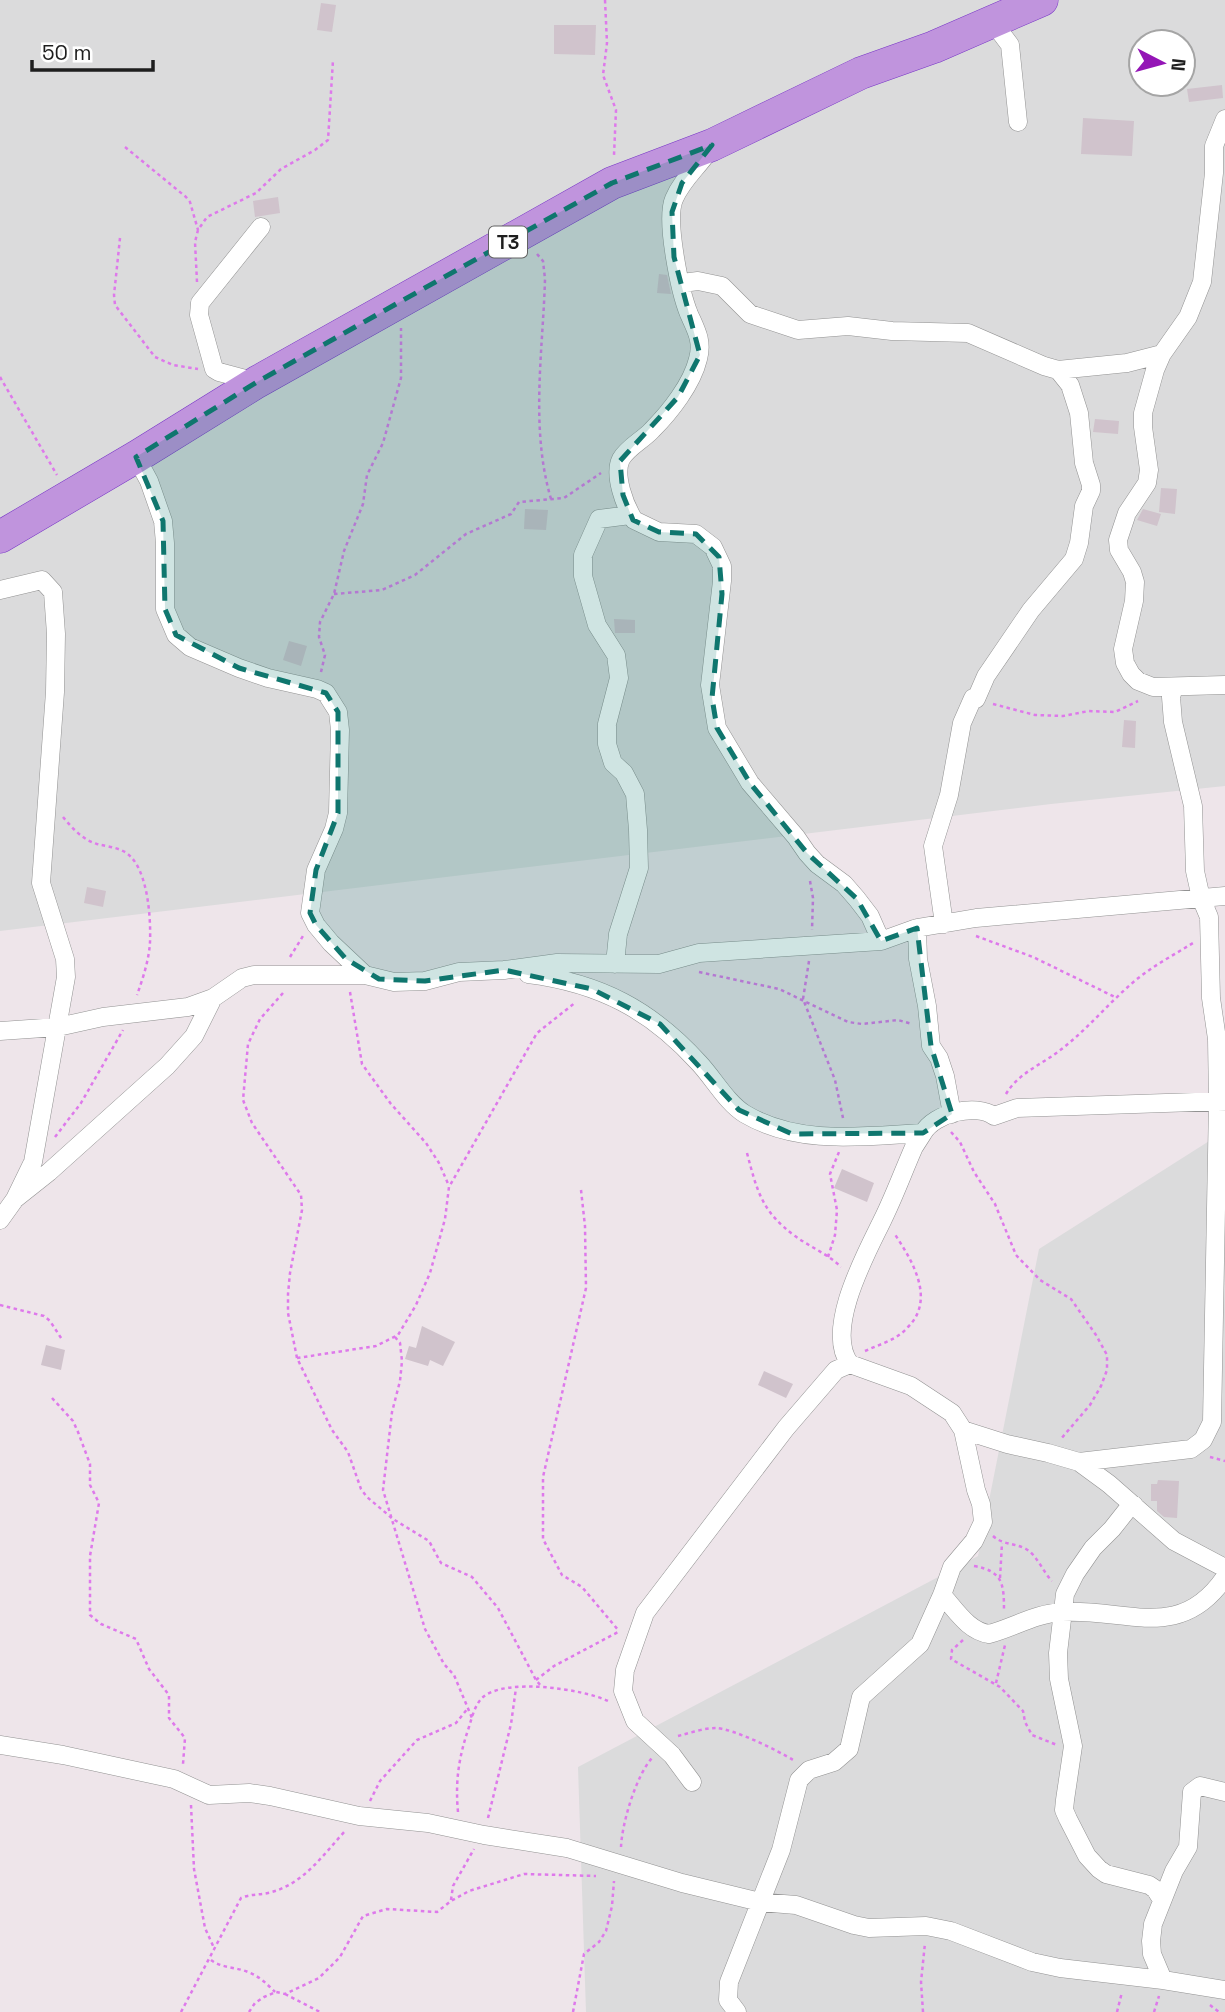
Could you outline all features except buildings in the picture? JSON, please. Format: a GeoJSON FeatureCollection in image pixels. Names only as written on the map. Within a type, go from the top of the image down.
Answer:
{"type":"FeatureCollection","features":[{"type":"Feature","properties":{"kind":"highway","name":"T3"},"geometry":{"type":"LineString","coordinates":[[0,537],[257,382],[612,183],[712,145],[861,73],[934,47],[1042,0]]}},
{"type":"Feature","properties":{"kind":"street"},"geometry":{"type":"LineString","coordinates":[[992,21],[1010,44],[1018,122]]}},
{"type":"Feature","properties":{"kind":"street"},"geometry":{"type":"LineString","coordinates":[[1225,119],[1214,146],[1218,191],[1202,282],[1188,317],[1162,354],[1150,386],[1143,413],[1149,470],[1147,483],[1127,513],[1118,540],[1119,550],[1136,582],[1124,643],[1125,663],[1134,678],[1143,684],[1173,691],[1225,685]]}},
{"type":"Feature","properties":{"kind":"street"},"geometry":{"type":"LineString","coordinates":[[634,520],[620,483],[620,461],[652,430],[689,381],[701,347],[688,313],[674,257],[673,203],[682,184],[712,145]]}},
{"type":"Feature","properties":{"kind":"street"},"geometry":{"type":"LineString","coordinates":[[257,382],[214,369],[199,314],[200,303],[261,227]]}},
{"type":"Feature","properties":{"kind":"street"},"geometry":{"type":"LineString","coordinates":[[681,283],[698,281],[722,286],[750,314],[798,330],[848,326],[892,331],[968,333],[1058,370],[1127,363],[1162,354]]}},
{"type":"Feature","properties":{"kind":"street"},"geometry":{"type":"LineString","coordinates":[[948,923],[933,846],[949,796],[962,723],[972,698],[976,699],[986,676],[1031,610],[1074,559],[1084,506],[1092,487],[1084,463],[1079,414],[1070,385],[1058,370]]}},
{"type":"Feature","properties":{"kind":"street"},"geometry":{"type":"LineString","coordinates":[[136,457],[149,481],[163,521],[164,609],[176,635],[190,647],[239,668],[268,678],[317,688],[326,693],[338,712],[338,813],[316,870],[310,912],[316,925],[346,959],[365,975]]}},
{"type":"Feature","properties":{"kind":"street"},"geometry":{"type":"LineString","coordinates":[[615,964],[618,934],[639,868],[637,811],[631,784],[608,754],[606,734],[619,678],[618,667],[611,645],[597,625],[582,564],[583,555],[599,519],[630,515],[634,520],[659,532],[696,534],[707,541],[719,557],[722,566],[722,594],[710,685],[716,728],[750,783],[796,836],[807,853],[850,892],[870,916],[881,941]]}},
{"type":"Feature","properties":{"kind":"street"},"geometry":{"type":"LineString","coordinates":[[0,590],[42,580],[53,592],[56,634],[55,692],[41,883],[65,959],[66,977],[33,1162],[15,1199],[0,1220]]}},
{"type":"Feature","properties":{"kind":"street"},"geometry":{"type":"LineString","coordinates":[[1079,1462],[1191,1448],[1203,1440],[1212,1422],[1222,1101],[1211,998],[1208,910],[1201,898],[1194,858],[1193,806],[1173,722],[1173,691]]}},
{"type":"Feature","properties":{"kind":"street"},"geometry":{"type":"LineString","coordinates":[[0,1031],[58,1027],[188,1007],[214,998],[242,978],[254,975],[365,975],[394,982],[425,981],[459,972],[504,970],[557,963],[659,964],[699,953],[881,941],[917,928],[976,918],[1225,896]]}},
{"type":"Feature","properties":{"kind":"street"},"geometry":{"type":"LineString","coordinates":[[917,928],[918,960],[931,1046],[942,1067],[951,1114]]}},
{"type":"Feature","properties":{"kind":"street"},"geometry":{"type":"LineString","coordinates":[[504,970],[546,976],[592,989],[631,1005],[660,1024],[747,1116],[792,1134],[834,1137],[925,1130]]}},
{"type":"Feature","properties":{"kind":"street"},"geometry":{"type":"LineString","coordinates":[[15,1199],[167,1066],[194,1036],[214,998]]}},
{"type":"Feature","properties":{"kind":"street"},"geometry":{"type":"LineString","coordinates":[[848,1363],[843,1344],[844,1324],[852,1283],[914,1147],[925,1130],[951,1114],[986,1110],[994,1115],[1017,1108],[1222,1101]]}},
{"type":"Feature","properties":{"kind":"street"},"geometry":{"type":"LineString","coordinates":[[737,2012],[729,2000],[729,1982],[781,1850],[799,1780],[808,1770],[834,1762],[849,1749],[861,1697],[920,1644],[952,1567],[974,1541],[983,1522],[984,1514],[963,1430],[952,1413],[911,1386],[848,1363]]}},
{"type":"Feature","properties":{"kind":"street"},"geometry":{"type":"LineString","coordinates":[[692,1782],[672,1755],[635,1721],[623,1692],[625,1670],[645,1613],[793,1420],[836,1370],[848,1363]]}},
{"type":"Feature","properties":{"kind":"street"},"geometry":{"type":"LineString","coordinates":[[963,1430],[1079,1462],[1109,1484],[1174,1541],[1225,1568]]}},
{"type":"Feature","properties":{"kind":"street"},"geometry":{"type":"LineString","coordinates":[[1134,1505],[1093,1548],[1075,1574],[1063,1603],[1058,1653],[1059,1679],[1073,1748],[1064,1810],[1087,1856],[1106,1874],[1149,1885],[1155,1889],[1161,1900]]}},
{"type":"Feature","properties":{"kind":"street"},"geometry":{"type":"LineString","coordinates":[[942,1595],[968,1626],[982,1633],[1004,1630],[1063,1603],[1160,1618],[1183,1614],[1197,1608],[1225,1577]]}},
{"type":"Feature","properties":{"kind":"street"},"geometry":{"type":"LineString","coordinates":[[0,1745],[63,1755],[181,1782],[209,1796],[271,1796],[359,1816],[428,1823],[567,1848],[619,1866],[760,1902],[796,1905],[854,1925],[869,1928],[926,1926],[951,1931],[1032,1962],[1225,1990]]}},
{"type":"Feature","properties":{"kind":"street"},"geometry":{"type":"LineString","coordinates":[[1163,1980],[1152,1954],[1153,1924],[1174,1871],[1188,1847],[1192,1792],[1200,1786],[1225,1793]]}},
{"type":"Feature","properties":{"kind":"path"},"geometry":{"type":"LineString","coordinates":[[605,0],[607,43],[603,75],[617,120],[612,183]]}},
{"type":"Feature","properties":{"kind":"path"},"geometry":{"type":"LineString","coordinates":[[200,303],[195,270],[198,230],[207,217],[256,194],[281,169],[328,140],[333,60]]}},
{"type":"Feature","properties":{"kind":"path"},"geometry":{"type":"LineString","coordinates":[[125,147],[186,197],[198,230]]}},
{"type":"Feature","properties":{"kind":"path"},"geometry":{"type":"LineString","coordinates":[[120,238],[115,305],[130,326],[155,357],[173,365],[219,372]]}},
{"type":"Feature","properties":{"kind":"path"},"geometry":{"type":"LineString","coordinates":[[506,243],[527,245],[543,261],[545,279],[540,436],[544,474],[551,499]]}},
{"type":"Feature","properties":{"kind":"path"},"geometry":{"type":"LineString","coordinates":[[317,688],[326,655],[320,642],[319,628],[334,594],[344,551],[363,504],[367,475],[383,443],[401,378],[400,301]]}},
{"type":"Feature","properties":{"kind":"path"},"geometry":{"type":"LineString","coordinates":[[0,377],[69,496]]}},
{"type":"Feature","properties":{"kind":"path"},"geometry":{"type":"LineString","coordinates":[[334,594],[382,590],[423,570],[453,542],[466,534],[511,514],[519,502],[570,495],[620,461]]}},
{"type":"Feature","properties":{"kind":"path"},"geometry":{"type":"LineString","coordinates":[[976,699],[1035,715],[1063,716],[1089,711],[1113,713],[1134,701],[1173,691]]}},
{"type":"Feature","properties":{"kind":"path"},"geometry":{"type":"LineString","coordinates":[[33,1162],[81,1103],[113,1049],[131,1014],[147,964],[150,942],[147,896],[139,870],[131,857],[123,851],[93,843],[80,835],[58,812],[47,805]]}},
{"type":"Feature","properties":{"kind":"path"},"geometry":{"type":"LineString","coordinates":[[807,853],[813,898],[812,945],[803,999],[835,1080],[843,1118]]}},
{"type":"Feature","properties":{"kind":"path"},"geometry":{"type":"LineString","coordinates":[[948,923],[1033,957],[1117,998]]}},
{"type":"Feature","properties":{"kind":"path"},"geometry":{"type":"LineString","coordinates":[[277,973],[296,950],[306,931],[316,925]]}},
{"type":"Feature","properties":{"kind":"path"},"geometry":{"type":"LineString","coordinates":[[994,1115],[1008,1090],[1016,1082],[1056,1054],[1129,985],[1152,968],[1210,934]]}},
{"type":"Feature","properties":{"kind":"path"},"geometry":{"type":"LineString","coordinates":[[659,964],[672,962],[733,981],[779,989],[848,1022],[907,1022],[921,1031],[931,1046]]}},
{"type":"Feature","properties":{"kind":"path"},"geometry":{"type":"LineString","coordinates":[[299,974],[260,1019],[248,1044],[243,1100],[252,1123],[301,1195],[302,1210],[288,1294],[288,1313],[298,1358],[329,1424],[348,1452],[360,1489],[391,1518],[429,1541],[441,1563],[472,1577],[498,1608],[542,1687]]}},
{"type":"Feature","properties":{"kind":"path"},"geometry":{"type":"LineString","coordinates":[[343,976],[348,982],[362,1064],[391,1104],[426,1143],[449,1186]]}},
{"type":"Feature","properties":{"kind":"path"},"geometry":{"type":"LineString","coordinates":[[298,1358],[376,1346],[395,1337],[416,1305],[430,1273],[445,1219],[449,1186],[537,1033],[592,989]]}},
{"type":"Feature","properties":{"kind":"path"},"geometry":{"type":"LineString","coordinates":[[925,1130],[937,1125],[947,1128],[960,1142],[974,1172],[995,1204],[1016,1255],[1040,1280],[1071,1299],[1107,1356],[1107,1370],[1090,1405],[1048,1452]]}},
{"type":"Feature","properties":{"kind":"path"},"geometry":{"type":"LineString","coordinates":[[828,1257],[837,1221],[830,1174],[841,1147]]}},
{"type":"Feature","properties":{"kind":"path"},"geometry":{"type":"LineString","coordinates":[[747,1153],[754,1182],[766,1207],[794,1235],[838,1264],[852,1283]]}},
{"type":"Feature","properties":{"kind":"path"},"geometry":{"type":"LineString","coordinates":[[581,1190],[585,1226],[586,1288],[543,1477],[543,1539],[562,1576],[582,1587],[619,1631]]}},
{"type":"Feature","properties":{"kind":"path"},"geometry":{"type":"LineString","coordinates":[[848,1363],[908,1328],[921,1306],[922,1296],[913,1266],[890,1227],[882,1221]]}},
{"type":"Feature","properties":{"kind":"path"},"geometry":{"type":"LineString","coordinates":[[0,1306],[44,1316],[62,1341]]}},
{"type":"Feature","properties":{"kind":"path"},"geometry":{"type":"LineString","coordinates":[[395,1337],[400,1343],[402,1361],[400,1381],[391,1412],[383,1490],[425,1629],[444,1664],[454,1675],[472,1718]]}},
{"type":"Feature","properties":{"kind":"path"},"geometry":{"type":"LineString","coordinates":[[52,1398],[73,1421],[78,1432],[90,1464],[90,1485],[99,1503],[90,1556],[90,1615],[102,1624],[136,1639],[149,1669],[169,1695],[169,1718],[185,1738],[181,1782],[191,1794],[194,1869],[205,1928],[214,1948]]}},
{"type":"Feature","properties":{"kind":"path"},"geometry":{"type":"LineString","coordinates":[[983,1522],[995,1539],[1030,1552],[1063,1603]]}},
{"type":"Feature","properties":{"kind":"path"},"geometry":{"type":"LineString","coordinates":[[996,1684],[1005,1647],[1004,1598],[1000,1578],[1002,1543]]}},
{"type":"Feature","properties":{"kind":"path"},"geometry":{"type":"LineString","coordinates":[[958,1559],[969,1565],[990,1569],[1000,1578]]}},
{"type":"Feature","properties":{"kind":"path"},"geometry":{"type":"LineString","coordinates":[[536,1680],[554,1666],[619,1631],[645,1613]]}},
{"type":"Feature","properties":{"kind":"path"},"geometry":{"type":"LineString","coordinates":[[982,1633],[972,1633],[956,1646],[950,1658],[996,1684],[1023,1711],[1032,1735],[1048,1744],[1073,1748]]}},
{"type":"Feature","properties":{"kind":"path"},"geometry":{"type":"LineString","coordinates":[[460,1829],[456,1790],[459,1757],[478,1703],[485,1695],[516,1688],[542,1687],[599,1697],[629,1711]]}},
{"type":"Feature","properties":{"kind":"path"},"geometry":{"type":"LineString","coordinates":[[451,1901],[453,1886],[484,1835],[516,1688]]}},
{"type":"Feature","properties":{"kind":"path"},"geometry":{"type":"LineString","coordinates":[[181,2012],[240,1898],[268,1893],[307,1874],[359,1816],[380,1781],[417,1740],[456,1723],[468,1708]]}},
{"type":"Feature","properties":{"kind":"path"},"geometry":{"type":"LineString","coordinates":[[658,1742],[703,1730],[727,1730],[767,1745],[808,1770]]}},
{"type":"Feature","properties":{"kind":"path"},"geometry":{"type":"LineString","coordinates":[[573,2012],[584,1954],[598,1942],[610,1921],[622,1839],[643,1771],[658,1754],[672,1755]]}},
{"type":"Feature","properties":{"kind":"path"},"geometry":{"type":"LineString","coordinates":[[285,1994],[319,1978],[327,1967],[340,1957],[363,1916],[387,1909],[437,1912],[469,1891],[524,1874],[591,1877],[619,1866]]}},
{"type":"Feature","properties":{"kind":"path"},"geometry":{"type":"LineString","coordinates":[[923,2012],[921,1982],[926,1926]]}},
{"type":"Feature","properties":{"kind":"path"},"geometry":{"type":"LineString","coordinates":[[211,1957],[211,1961],[216,1964],[248,1972],[276,1992],[320,2012]]}},
{"type":"Feature","properties":{"kind":"path"},"geometry":{"type":"LineString","coordinates":[[1117,2012],[1126,1975]]}},
{"type":"Feature","properties":{"kind":"path"},"geometry":{"type":"LineString","coordinates":[[249,2012],[255,2003],[276,1992]]}},
{"type":"Feature","properties":{"kind":"highlighted area"},"geometry":{"type":"Polygon","coordinates":[[[712,145],[682,183],[672,212],[674,257],[700,355],[678,397],[620,461],[623,495],[633,520],[659,532],[696,534],[719,557],[722,594],[712,698],[717,728],[750,783],[807,853],[857,899],[881,941],[917,928],[931,1046],[952,1114],[923,1133],[792,1134],[739,1110],[660,1024],[592,989],[504,970],[425,981],[379,979],[346,959],[316,925],[310,913],[316,870],[338,813],[338,712],[326,693],[239,668],[176,635],[165,609],[163,521],[136,457],[257,382],[612,183],[712,145]]]}},
{"type":"Feature","properties":{"kind":"shaded area"},"geometry":{"type":"Polygon","coordinates":[[[0,0],[1225,0],[1225,786],[1051,804],[0,931],[0,0]]]}},
{"type":"Feature","properties":{"kind":"shaded area"},"geometry":{"type":"Polygon","coordinates":[[[1225,1131],[1225,2012],[586,2012],[578,1767],[978,1556],[1039,1249],[1225,1131]]]}}]}
